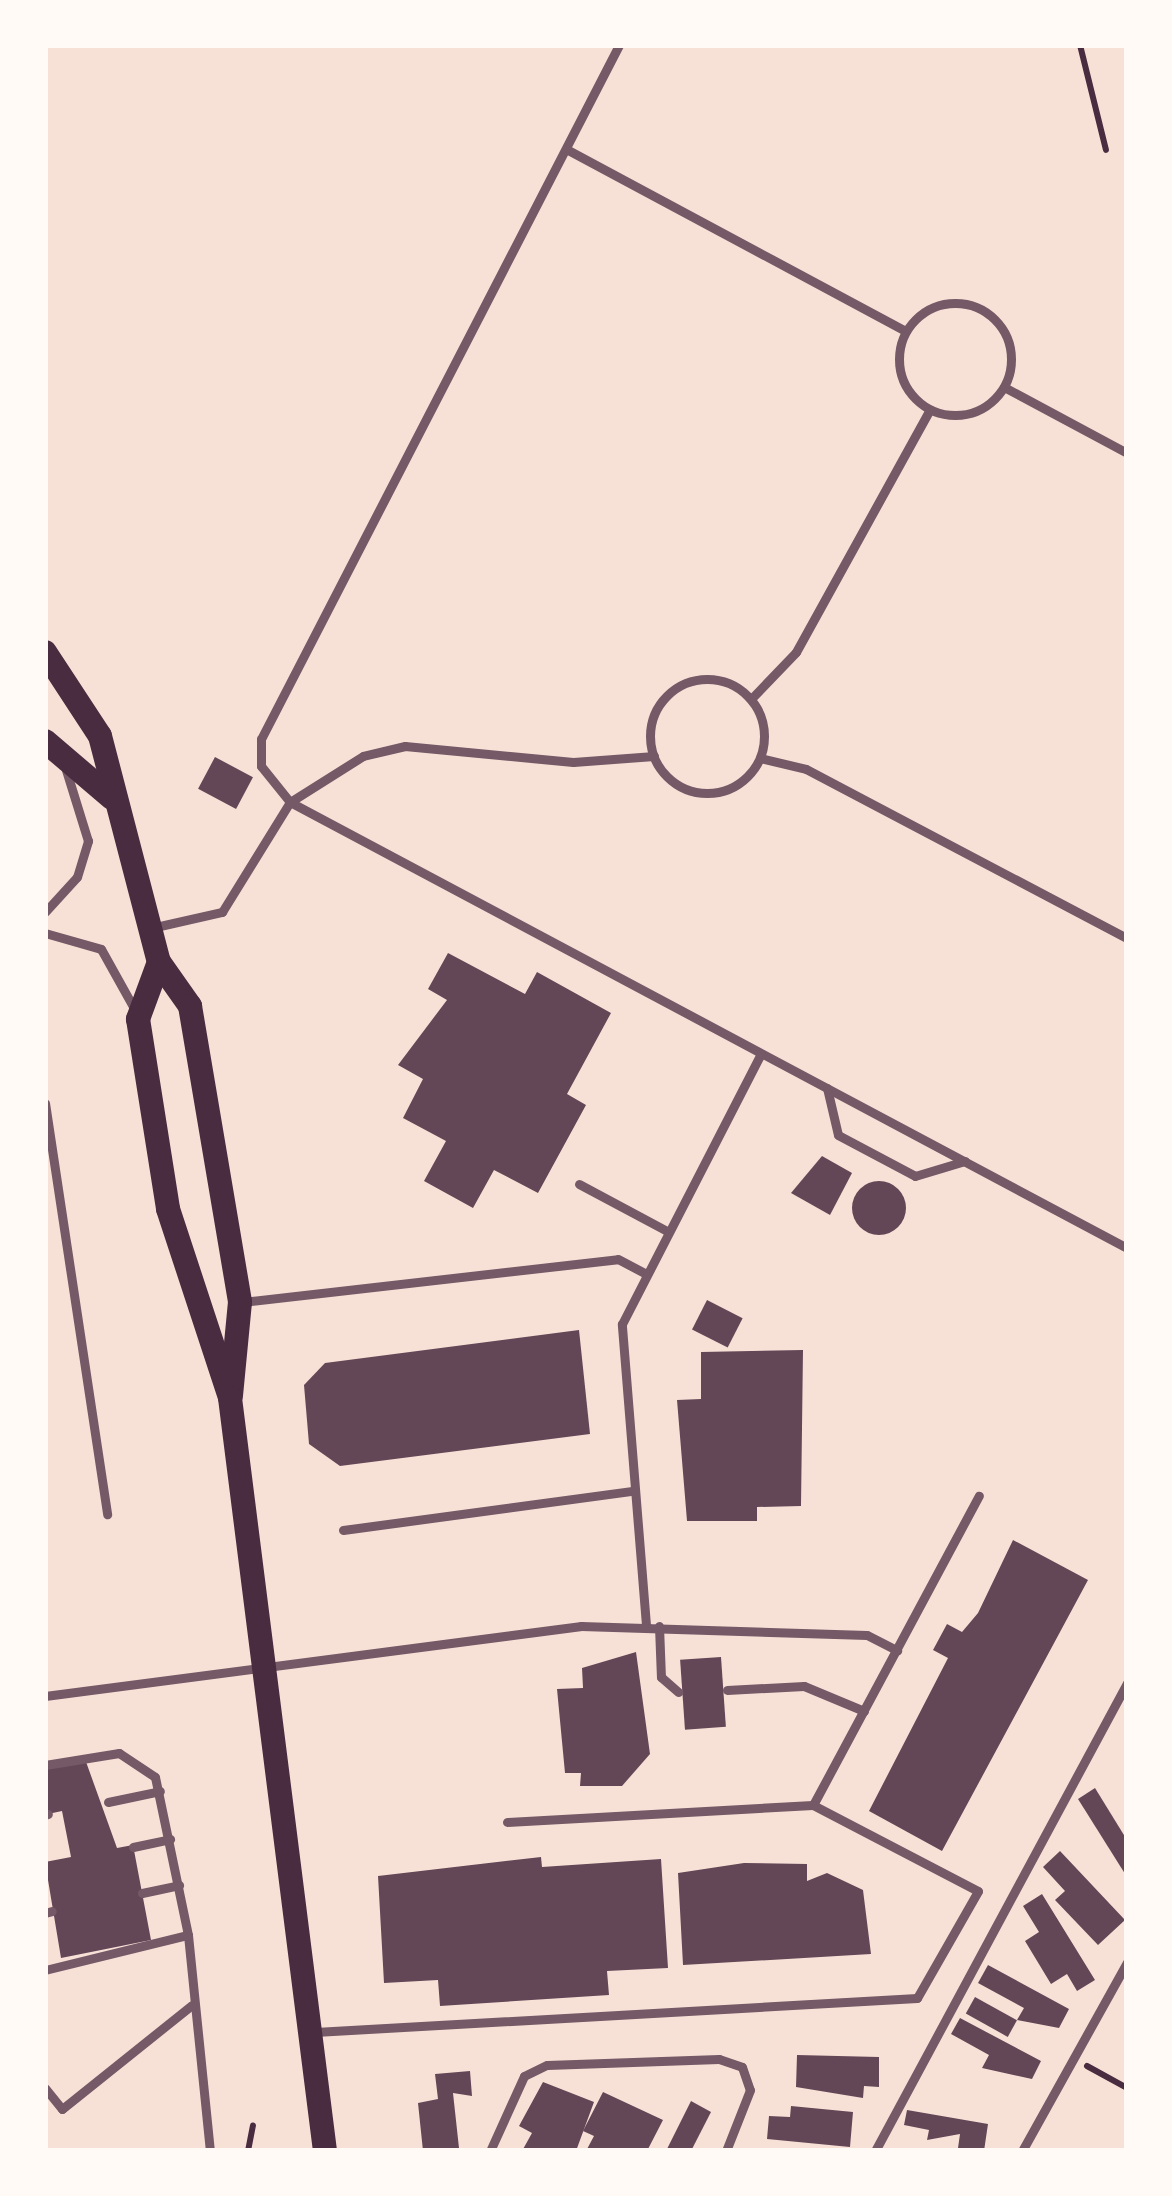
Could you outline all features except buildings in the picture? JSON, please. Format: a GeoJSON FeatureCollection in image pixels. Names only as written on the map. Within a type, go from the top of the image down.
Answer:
{"type":"FeatureCollection","features":[{"type":"Feature","properties":{"kind":"main road"},"geometry":{"type":"LineString","coordinates":[[45,652],[100,736],[112,799],[159,962],[190,1006],[240,1302],[230,1398]]}},
{"type":"Feature","properties":{"kind":"main road"},"geometry":{"type":"LineString","coordinates":[[45,741],[64,765],[112,799]]}},
{"type":"Feature","properties":{"kind":"main road"},"geometry":{"type":"LineString","coordinates":[[159,962],[138,1018],[173,1231],[230,1398],[325,2151]]}},
{"type":"Feature","properties":{"kind":"lane"},"geometry":{"type":"LineString","coordinates":[[619,45],[261,740],[261,766],[290,802],[1127,1248]]}},
{"type":"Feature","properties":{"kind":"lane"},"geometry":{"type":"LineString","coordinates":[[568,150],[906,331]]}},
{"type":"Feature","properties":{"kind":"lane"},"geometry":{"type":"LineString","coordinates":[[938,304],[986,311],[1011,353],[1004,387],[964,415],[930,409],[899,369],[906,331],[938,304]]}},
{"type":"Feature","properties":{"kind":"lane"},"geometry":{"type":"LineString","coordinates":[[1004,387],[1127,453]]}},
{"type":"Feature","properties":{"kind":"lane"},"geometry":{"type":"LineString","coordinates":[[751,699],[796,652],[930,409]]}},
{"type":"Feature","properties":{"kind":"lane"},"geometry":{"type":"LineString","coordinates":[[721,681],[751,699],[764,727],[760,758],[733,788],[706,794],[680,786],[654,756],[652,721],[672,692],[721,681]]}},
{"type":"Feature","properties":{"kind":"lane"},"geometry":{"type":"LineString","coordinates":[[151,928],[222,912],[290,802],[363,756],[405,746],[574,762],[654,756]]}},
{"type":"Feature","properties":{"kind":"lane"},"geometry":{"type":"LineString","coordinates":[[760,758],[806,769],[1127,938]]}},
{"type":"Feature","properties":{"kind":"lane"},"geometry":{"type":"LineString","coordinates":[[45,911],[77,877],[88,842],[64,765]]}},
{"type":"Feature","properties":{"kind":"lane"},"geometry":{"type":"LineString","coordinates":[[45,933],[101,949],[138,1018]]}},
{"type":"Feature","properties":{"kind":"lane"},"geometry":{"type":"LineString","coordinates":[[646,1625],[618,1352],[644,1274],[761,1054]]}},
{"type":"Feature","properties":{"kind":"lane"},"geometry":{"type":"LineString","coordinates":[[827,1088],[838,1135],[915,1176],[965,1161]]}},
{"type":"Feature","properties":{"kind":"lane"},"geometry":{"type":"LineString","coordinates":[[45,1103],[107,1514]]}},
{"type":"Feature","properties":{"kind":"lane"},"geometry":{"type":"LineString","coordinates":[[579,1184],[668,1231]]}},
{"type":"Feature","properties":{"kind":"lane"},"geometry":{"type":"LineString","coordinates":[[240,1302],[618,1259],[644,1274]]}},
{"type":"Feature","properties":{"kind":"lane"},"geometry":{"type":"LineString","coordinates":[[343,1530],[632,1491]]}},
{"type":"Feature","properties":{"kind":"lane"},"geometry":{"type":"LineString","coordinates":[[814,1805],[979,1496]]}},
{"type":"Feature","properties":{"kind":"lane"},"geometry":{"type":"LineString","coordinates":[[45,1696],[646,1625],[867,1635],[897,1650]]}},
{"type":"Feature","properties":{"kind":"lane"},"geometry":{"type":"LineString","coordinates":[[659,1626],[661,1677],[678,1692]]}},
{"type":"Feature","properties":{"kind":"lane"},"geometry":{"type":"LineString","coordinates":[[874,2151],[1127,1683]]}},
{"type":"Feature","properties":{"kind":"lane"},"geometry":{"type":"LineString","coordinates":[[727,1690],[804,1687],[864,1711]]}},
{"type":"Feature","properties":{"kind":"lane"},"geometry":{"type":"LineString","coordinates":[[45,1765],[118,1753],[146,1765],[160,1791],[188,1935],[210,2151]]}},
{"type":"Feature","properties":{"kind":"lane"},"geometry":{"type":"LineString","coordinates":[[108,1802],[160,1791]]}},
{"type":"Feature","properties":{"kind":"lane"},"geometry":{"type":"LineString","coordinates":[[309,2032],[917,1998],[978,1892],[814,1805],[506,1822]]}},
{"type":"Feature","properties":{"kind":"lane"},"geometry":{"type":"LineString","coordinates":[[133,1847],[170,1840]]}},
{"type":"Feature","properties":{"kind":"lane"},"geometry":{"type":"LineString","coordinates":[[142,1893],[179,1886]]}},
{"type":"Feature","properties":{"kind":"lane"},"geometry":{"type":"LineString","coordinates":[[45,1970],[188,1935]]}},
{"type":"Feature","properties":{"kind":"lane"},"geometry":{"type":"LineString","coordinates":[[1022,2151],[1127,1963]]}},
{"type":"Feature","properties":{"kind":"lane"},"geometry":{"type":"LineString","coordinates":[[45,2087],[62,2109],[192,2005]]}},
{"type":"Feature","properties":{"kind":"lane"},"geometry":{"type":"LineString","coordinates":[[490,2151],[524,2076],[547,2065],[719,2059],[742,2067],[750,2090],[726,2151]]}},
{"type":"Feature","properties":{"kind":"path"},"geometry":{"type":"LineString","coordinates":[[1080,45],[1106,151]]}},
{"type":"Feature","properties":{"kind":"path"},"geometry":{"type":"LineString","coordinates":[[1073,2059],[1127,2088]]}},
{"type":"Feature","properties":{"kind":"path"},"geometry":{"type":"LineString","coordinates":[[248,2151],[254,2125]]}}]}
